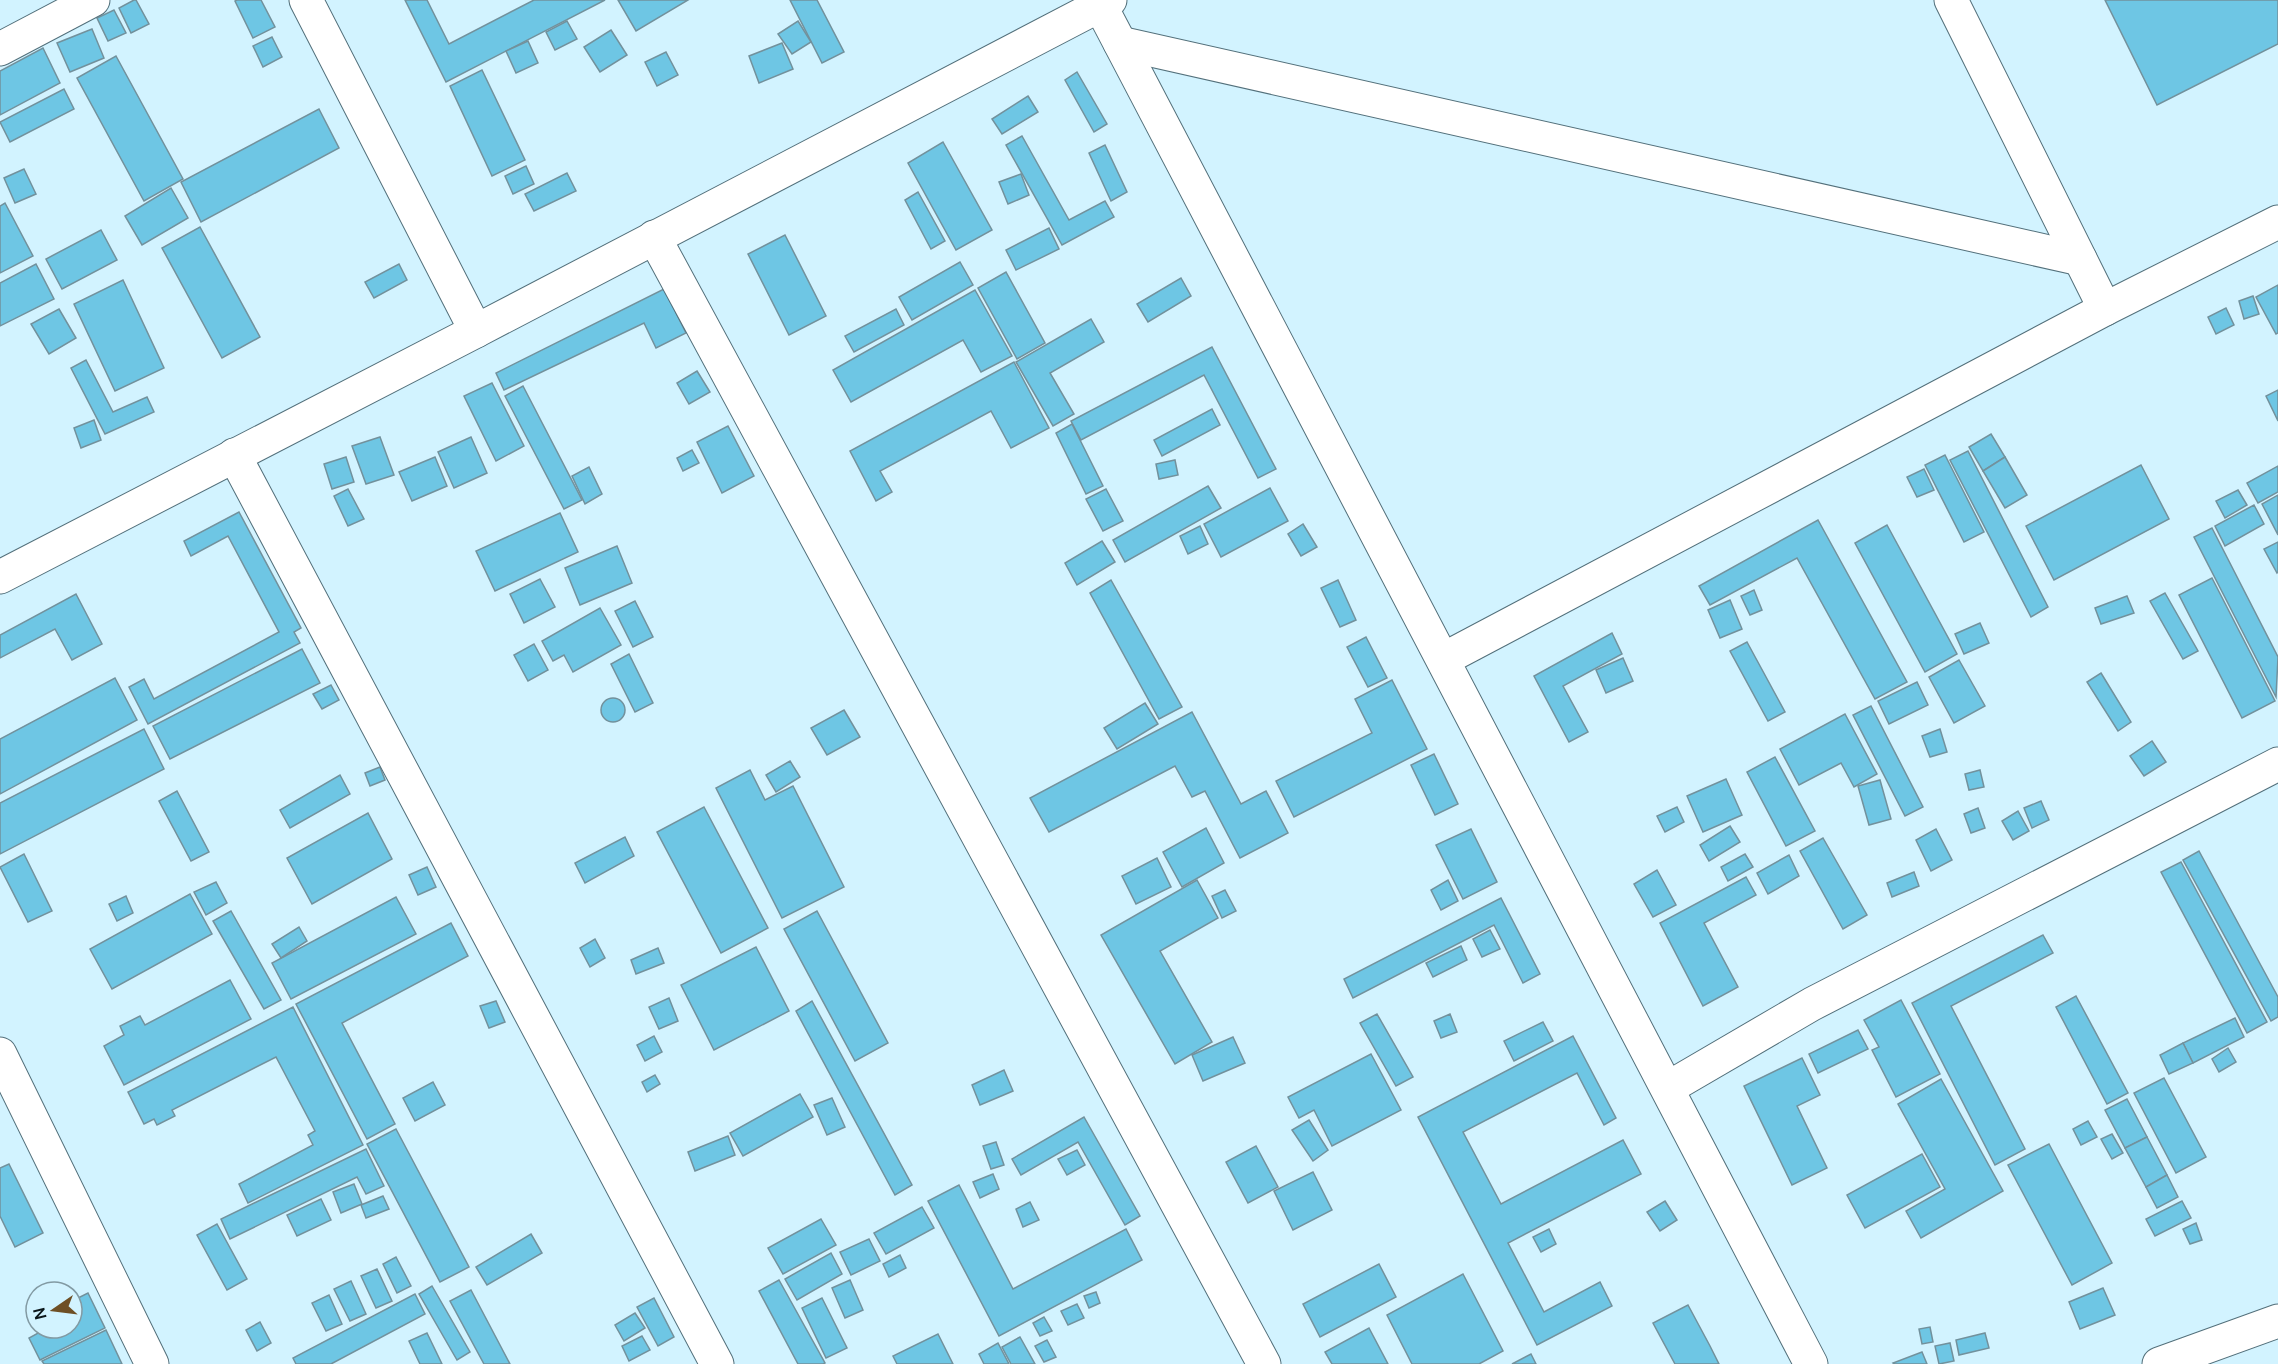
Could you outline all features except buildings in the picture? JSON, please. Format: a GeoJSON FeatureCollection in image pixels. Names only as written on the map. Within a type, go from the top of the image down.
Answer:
{"type":"FeatureCollection","features":[{"type":"Feature","properties":{"kind":"street"},"geometry":{"type":"LineString","coordinates":[[0,49],[93,0]]}},
{"type":"Feature","properties":{"kind":"street"},"geometry":{"type":"LineString","coordinates":[[306,0],[476,331]]}},
{"type":"Feature","properties":{"kind":"street"},"geometry":{"type":"LineString","coordinates":[[1951,0],[2105,309]]}},
{"type":"Feature","properties":{"kind":"street"},"geometry":{"type":"LineString","coordinates":[[0,577],[1105,3],[1120,43],[1812,1364]]}},
{"type":"Feature","properties":{"kind":"street"},"geometry":{"type":"LineString","coordinates":[[1120,43],[2080,259]]}},
{"type":"Feature","properties":{"kind":"street"},"geometry":{"type":"LineString","coordinates":[[1444,659],[2105,309],[2278,222]]}},
{"type":"Feature","properties":{"kind":"street"},"geometry":{"type":"LineString","coordinates":[[654,237],[1264,1364]]}},
{"type":"Feature","properties":{"kind":"street"},"geometry":{"type":"LineString","coordinates":[[234,455],[717,1364]]}},
{"type":"Feature","properties":{"kind":"street"},"geometry":{"type":"LineString","coordinates":[[1668,1088],[1812,1004],[2278,764]]}},
{"type":"Feature","properties":{"kind":"street"},"geometry":{"type":"LineString","coordinates":[[0,1054],[152,1364]]}},
{"type":"Feature","properties":{"kind":"street"},"geometry":{"type":"LineString","coordinates":[[2159,1364],[2278,1321]]}}]}
